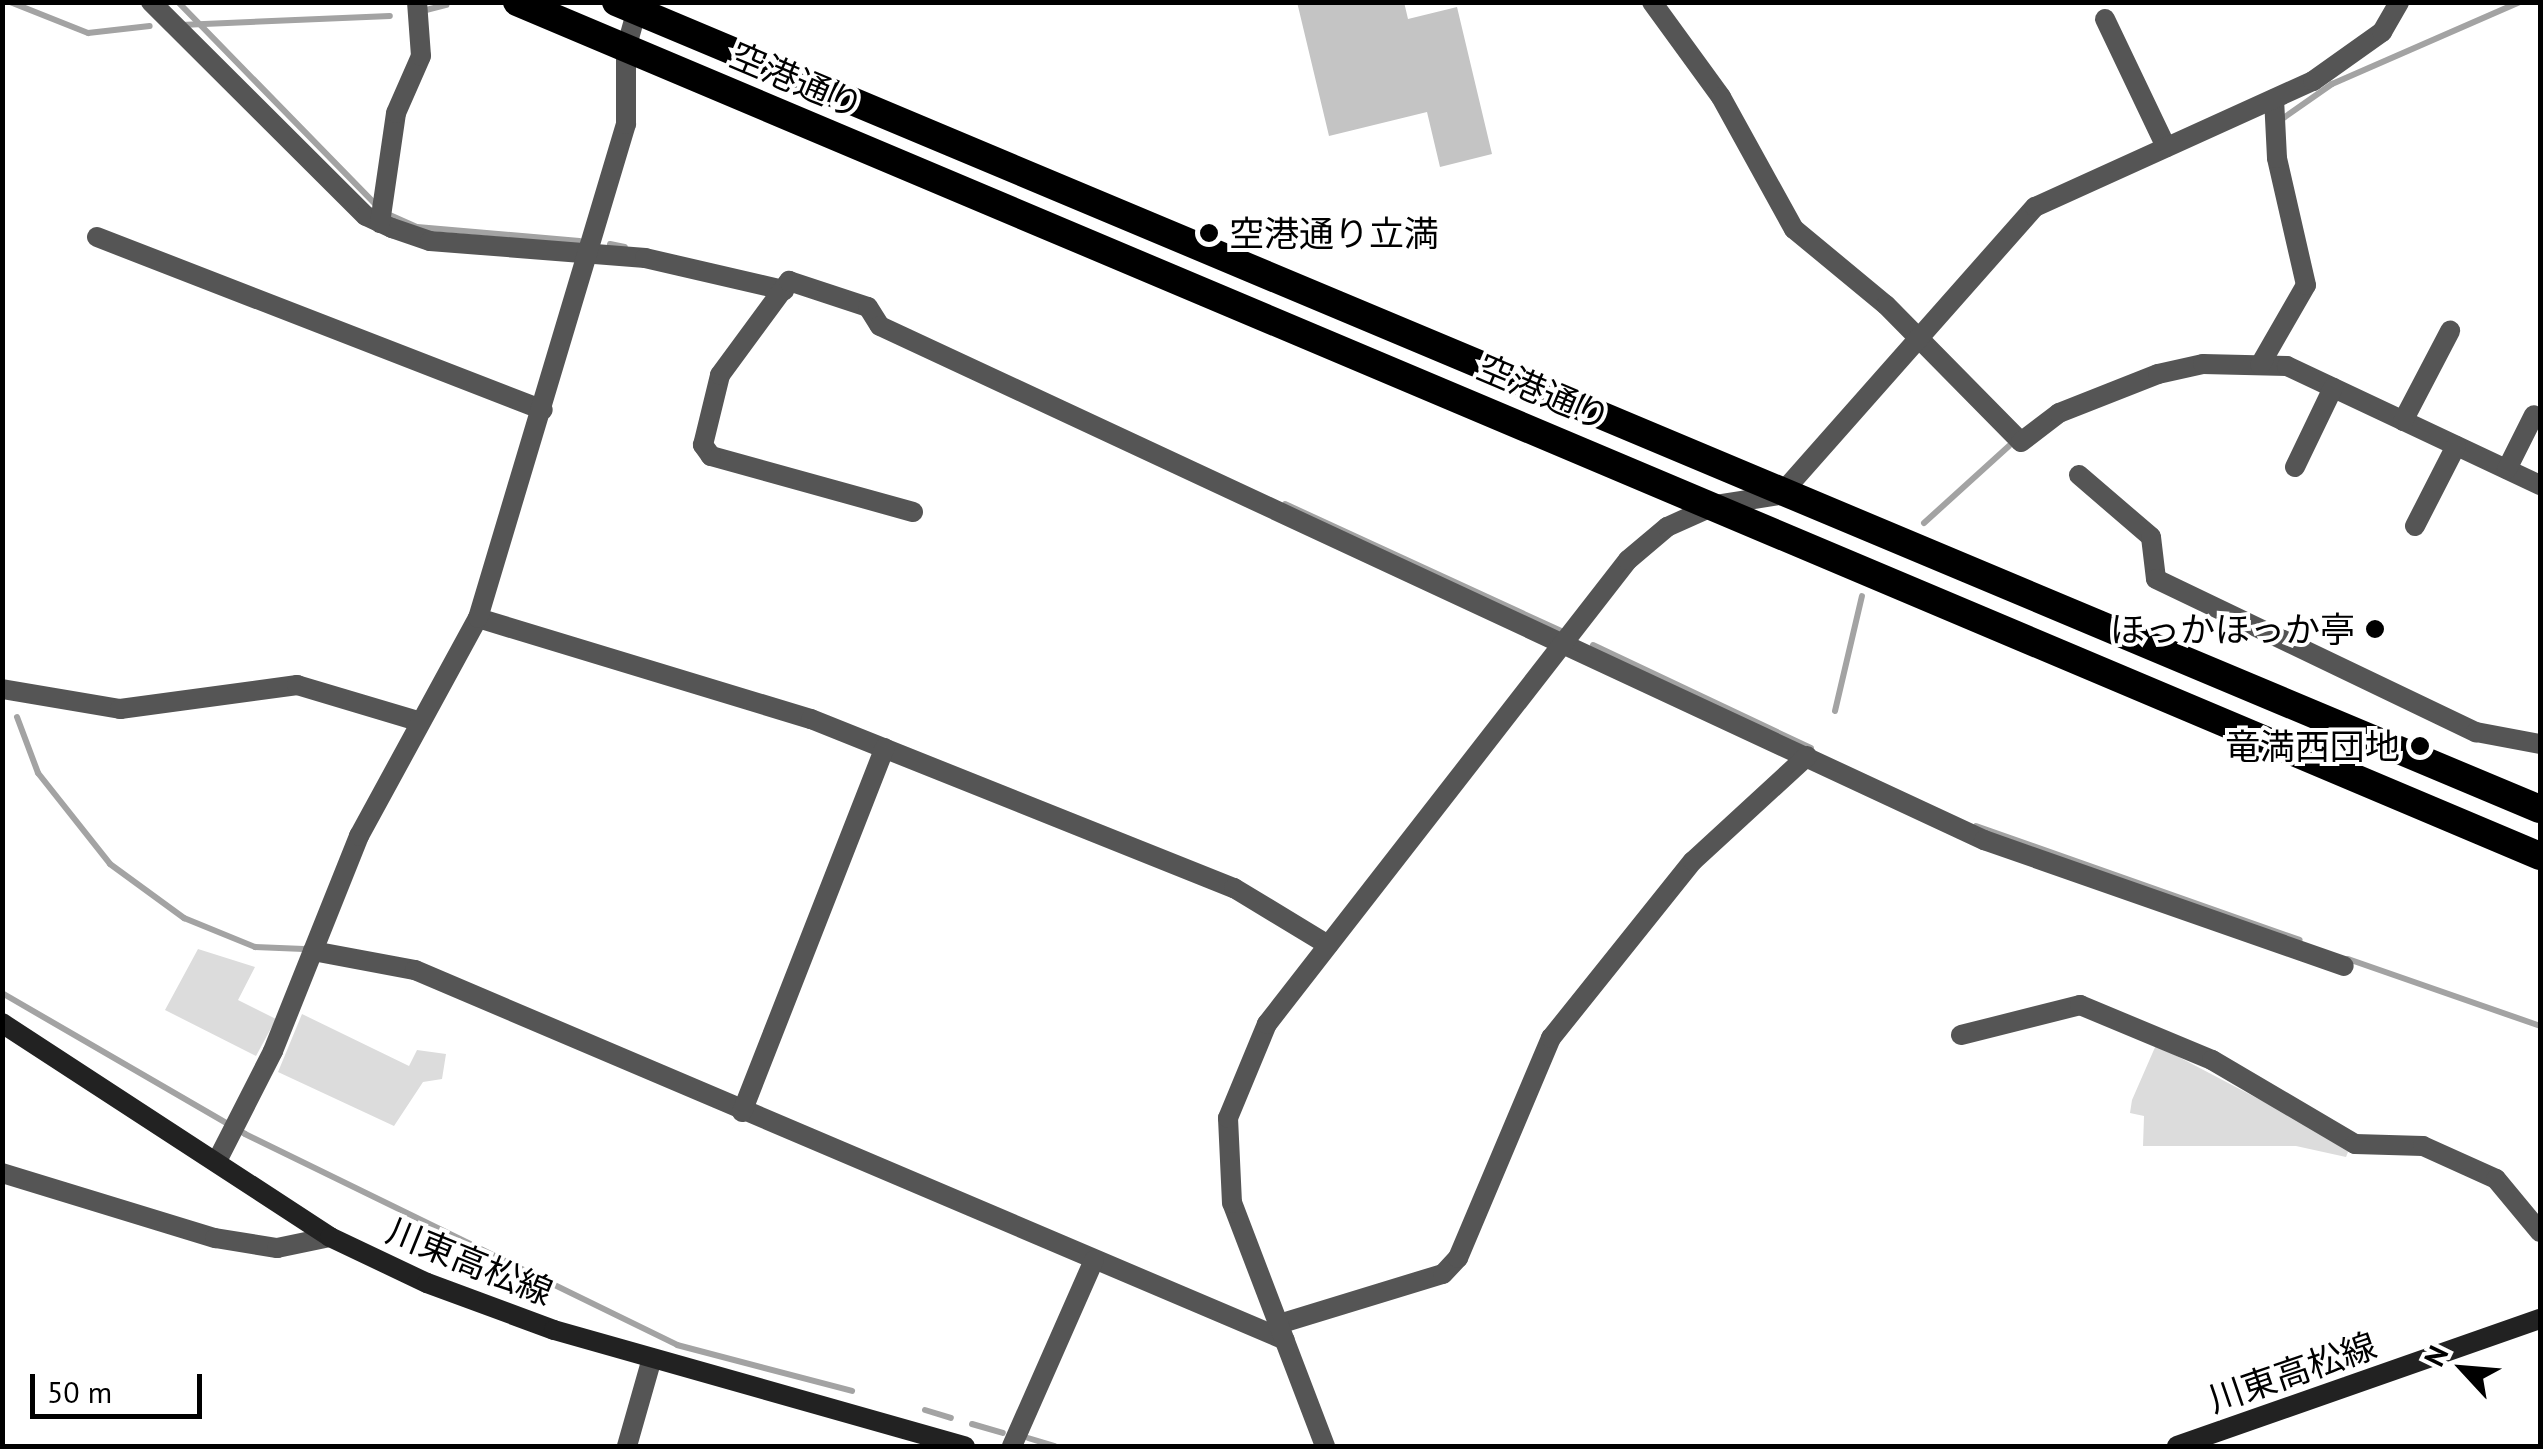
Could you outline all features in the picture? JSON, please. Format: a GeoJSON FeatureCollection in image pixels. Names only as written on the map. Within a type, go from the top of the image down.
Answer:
{"type":"FeatureCollection","features":[{"type":"Feature","properties":{"kind":"highway","name":"空港通り"},"geometry":{"type":"LineString","coordinates":[[517,2],[2540,856]]}},
{"type":"Feature","properties":{"kind":"highway","name":"空港通り"},"geometry":{"type":"LineString","coordinates":[[631,6],[1780,494],[2540,810]]}},
{"type":"Feature","properties":{"kind":"main road","name":"川東高松線"},"geometry":{"type":"LineString","coordinates":[[2,1023],[218,1160],[330,1238],[427,1283],[652,1358],[965,1446]]}},
{"type":"Feature","properties":{"kind":"main road","name":"川東高松線"},"geometry":{"type":"LineString","coordinates":[[2178,1446],[2540,1319]]}},
{"type":"Feature","properties":{"kind":"street"},"geometry":{"type":"LineString","coordinates":[[151,2],[380,223],[430,241],[591,255],[784,290]]}},
{"type":"Feature","properties":{"kind":"street"},"geometry":{"type":"LineString","coordinates":[[380,223],[396,113],[421,56],[417,2]]}},
{"type":"Feature","properties":{"kind":"street"},"geometry":{"type":"LineString","coordinates":[[1652,2],[1722,97],[1772,202],[2021,442],[2059,413],[2158,374],[2287,366],[2540,486]]}},
{"type":"Feature","properties":{"kind":"street"},"geometry":{"type":"LineString","coordinates":[[1325,1446],[1232,1202],[1228,1118],[1267,1024],[1628,560],[1667,527],[1716,505],[1780,494],[2034,207],[2274,99],[2356,54],[2400,2]]}},
{"type":"Feature","properties":{"kind":"street"},"geometry":{"type":"LineString","coordinates":[[218,1160],[313,951],[359,836],[478,618],[591,255],[626,124],[626,48],[631,6]]}},
{"type":"Feature","properties":{"kind":"street"},"geometry":{"type":"LineString","coordinates":[[2105,18],[2166,148]]}},
{"type":"Feature","properties":{"kind":"street"},"geometry":{"type":"LineString","coordinates":[[2260,366],[2306,285],[2277,158],[2274,99]]}},
{"type":"Feature","properties":{"kind":"street"},"geometry":{"type":"LineString","coordinates":[[97,236],[542,410]]}},
{"type":"Feature","properties":{"kind":"street"},"geometry":{"type":"LineString","coordinates":[[913,512],[711,456],[703,445],[720,376],[784,290],[798,281],[868,307],[880,326],[1984,840],[2344,966]]}},
{"type":"Feature","properties":{"kind":"street"},"geometry":{"type":"LineString","coordinates":[[2403,420],[2450,331]]}},
{"type":"Feature","properties":{"kind":"street"},"geometry":{"type":"LineString","coordinates":[[2295,467],[2333,388]]}},
{"type":"Feature","properties":{"kind":"street"},"geometry":{"type":"LineString","coordinates":[[2507,470],[2534,415]]}},
{"type":"Feature","properties":{"kind":"street"},"geometry":{"type":"LineString","coordinates":[[2415,526],[2456,446]]}},
{"type":"Feature","properties":{"kind":"street"},"geometry":{"type":"LineString","coordinates":[[2079,475],[2152,536],[2156,579],[2476,732],[2540,744]]}},
{"type":"Feature","properties":{"kind":"street"},"geometry":{"type":"LineString","coordinates":[[478,618],[884,748],[1234,888],[1328,945]]}},
{"type":"Feature","properties":{"kind":"street"},"geometry":{"type":"LineString","coordinates":[[2,689],[120,710],[297,685],[421,722]]}},
{"type":"Feature","properties":{"kind":"street"},"geometry":{"type":"LineString","coordinates":[[742,1112],[884,748]]}},
{"type":"Feature","properties":{"kind":"street"},"geometry":{"type":"LineString","coordinates":[[313,951],[416,970],[1094,1260],[1281,1332],[1443,1274],[1458,1258],[1551,1038],[1693,861],[1807,756]]}},
{"type":"Feature","properties":{"kind":"street"},"geometry":{"type":"LineString","coordinates":[[1961,1035],[2080,1005],[2212,1060],[2355,1144],[2422,1146],[2496,1179],[2540,1232]]}},
{"type":"Feature","properties":{"kind":"street"},"geometry":{"type":"LineString","coordinates":[[2,1173],[215,1238],[277,1248],[330,1238]]}},
{"type":"Feature","properties":{"kind":"street"},"geometry":{"type":"LineString","coordinates":[[1012,1446],[1094,1260]]}},
{"type":"Feature","properties":{"kind":"street"},"geometry":{"type":"LineString","coordinates":[[627,1446],[652,1358]]}},
{"type":"Feature","properties":{"kind":"shaded area"},"geometry":{"type":"Polygon","coordinates":[[[198,949],[255,967],[238,1000],[276,1019],[256,1056],[165,1010],[198,949]]]}},
{"type":"Feature","properties":{"kind":"shaded area"},"geometry":{"type":"Polygon","coordinates":[[[302,1014],[409,1066],[417,1050],[446,1054],[442,1079],[423,1082],[394,1126],[278,1072],[302,1014]]]}},
{"type":"Feature","properties":{"kind":"shaded area"},"geometry":{"type":"Polygon","coordinates":[[[2156,1045],[2350,1147],[2346,1157],[2296,1146],[2143,1146],[2144,1116],[2130,1113],[2156,1045]]]}},
{"type":"Feature","properties":{"kind":"building"},"geometry":{"type":"Polygon","coordinates":[[[1297,2],[1404,2],[1408,19],[1457,7],[1492,154],[1440,167],[1427,112],[1329,136],[1297,2]]]}},
{"type":"Feature","properties":{"kind":"waterway"},"geometry":{"type":"LineString","coordinates":[[10,2],[88,33],[150,26]]}},
{"type":"Feature","properties":{"kind":"waterway"},"geometry":{"type":"LineString","coordinates":[[178,2],[383,212],[417,227],[579,241]]}},
{"type":"Feature","properties":{"kind":"waterway"},"geometry":{"type":"LineString","coordinates":[[2282,119],[2332,84],[2520,2]]}},
{"type":"Feature","properties":{"kind":"waterway"},"geometry":{"type":"LineString","coordinates":[[426,10],[446,5]]}},
{"type":"Feature","properties":{"kind":"waterway"},"geometry":{"type":"LineString","coordinates":[[181,25],[390,16]]}},
{"type":"Feature","properties":{"kind":"waterway"},"geometry":{"type":"LineString","coordinates":[[610,244],[625,247]]}},
{"type":"Feature","properties":{"kind":"waterway"},"geometry":{"type":"LineString","coordinates":[[1924,523],[2009,446]]}},
{"type":"Feature","properties":{"kind":"waterway"},"geometry":{"type":"LineString","coordinates":[[1285,504],[1561,631]]}},
{"type":"Feature","properties":{"kind":"waterway"},"geometry":{"type":"LineString","coordinates":[[1835,711],[1862,596]]}},
{"type":"Feature","properties":{"kind":"waterway"},"geometry":{"type":"LineString","coordinates":[[1593,645],[1811,748]]}},
{"type":"Feature","properties":{"kind":"waterway"},"geometry":{"type":"LineString","coordinates":[[17,717],[38,773],[110,864],[184,918],[255,947],[304,949]]}},
{"type":"Feature","properties":{"kind":"waterway"},"geometry":{"type":"LineString","coordinates":[[1976,826],[2299,940]]}},
{"type":"Feature","properties":{"kind":"waterway"},"geometry":{"type":"LineString","coordinates":[[2348,959],[2540,1026]]}},
{"type":"Feature","properties":{"kind":"waterway"},"geometry":{"type":"LineString","coordinates":[[2,993],[245,1134],[677,1345],[852,1391]]}},
{"type":"Feature","properties":{"kind":"waterway"},"geometry":{"type":"LineString","coordinates":[[925,1410],[951,1418]]}},
{"type":"Feature","properties":{"kind":"waterway"},"geometry":{"type":"LineString","coordinates":[[972,1424],[1003,1433]]}},
{"type":"Feature","properties":{"kind":"waterway"},"geometry":{"type":"LineString","coordinates":[[1028,1438],[1055,1446]]}},
{"type":"Feature","properties":{"kind":"place","name":"空港通り立満"},"geometry":{"type":"Point","coordinates":[1209,233]}},
{"type":"Feature","properties":{"kind":"place","name":"ほっかほっか亭"},"geometry":{"type":"Point","coordinates":[2375,629]}},
{"type":"Feature","properties":{"kind":"place","name":"竜満西団地"},"geometry":{"type":"Point","coordinates":[2420,746]}}]}
